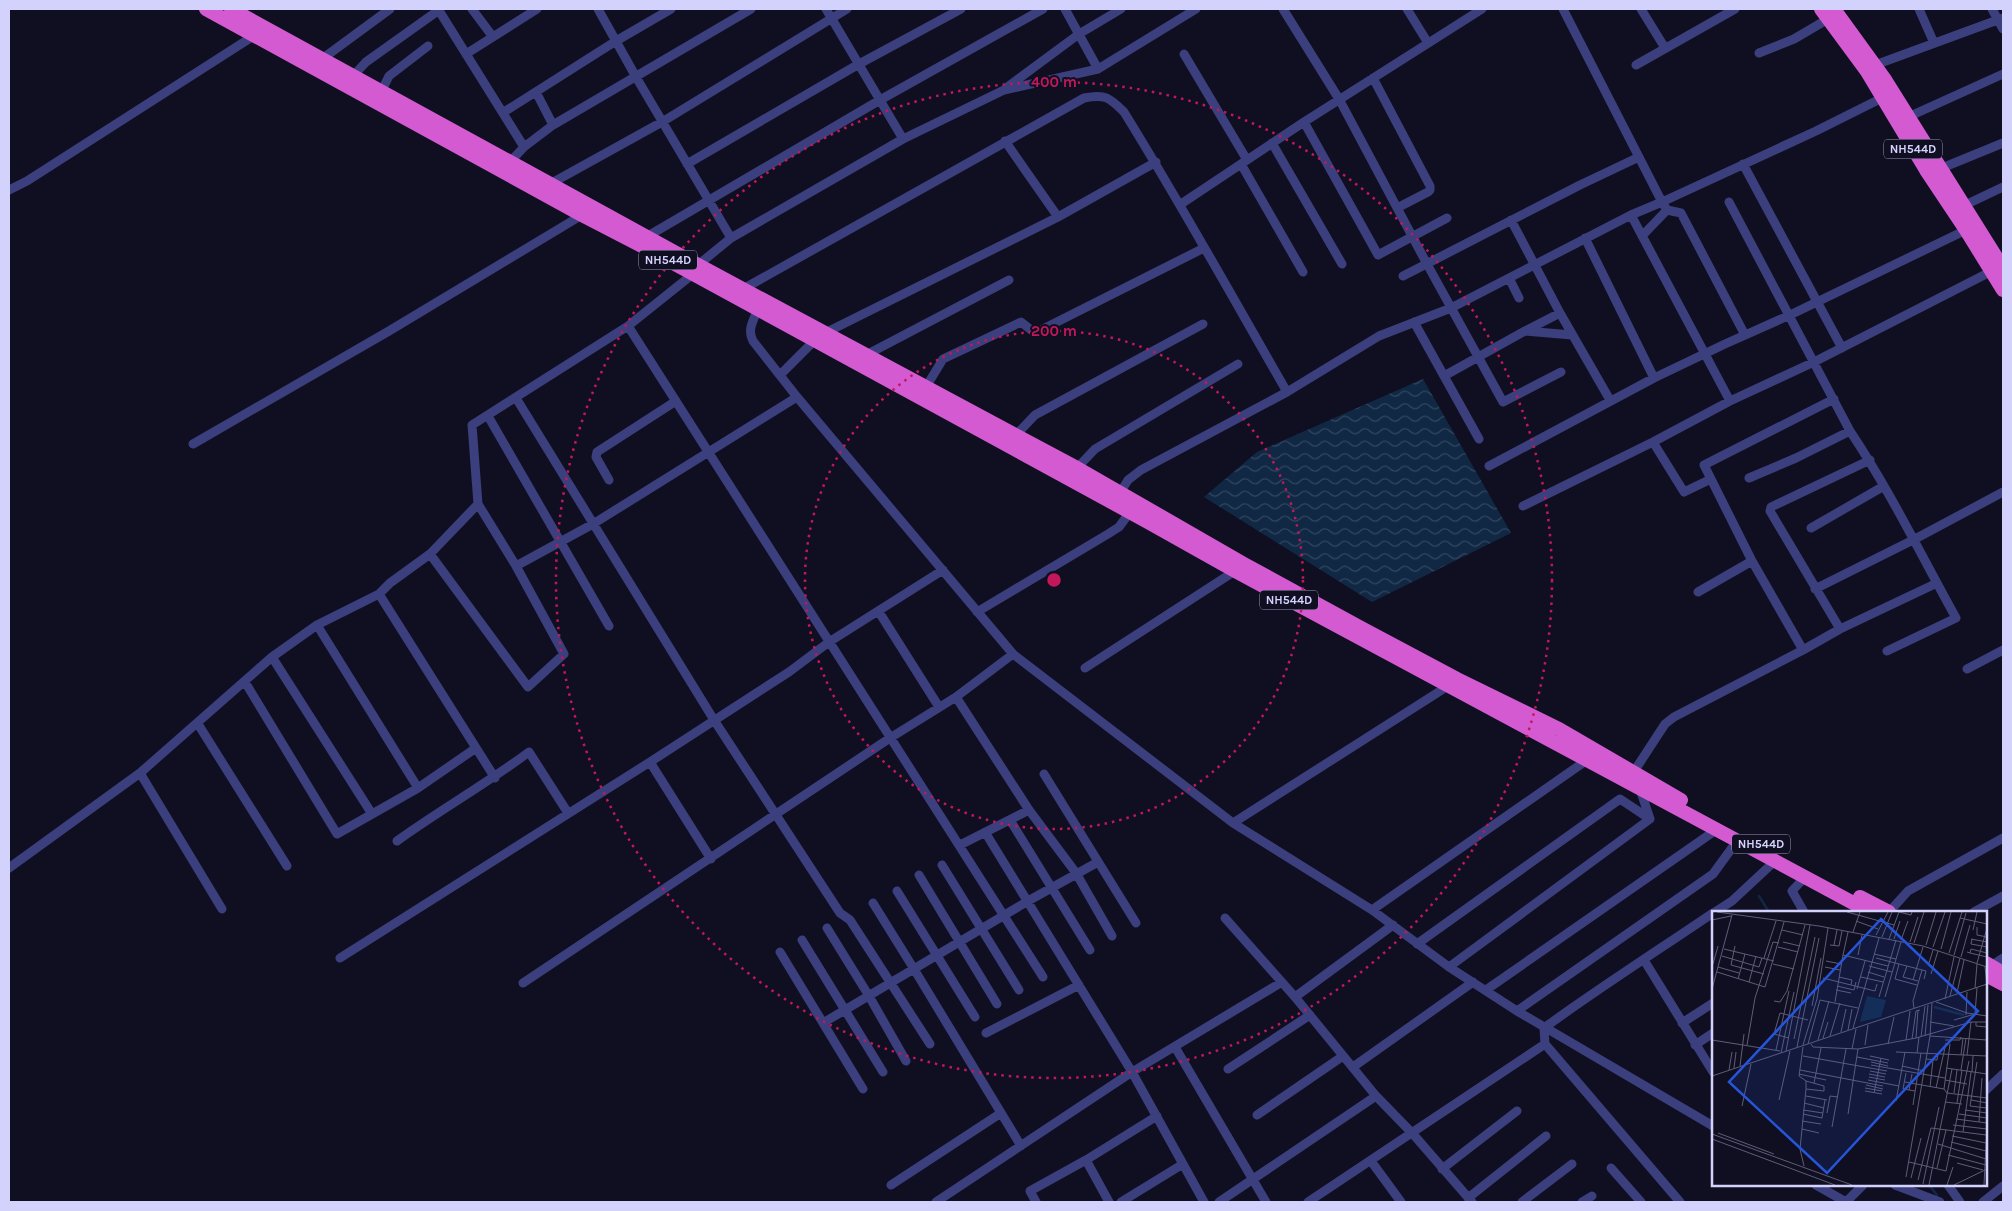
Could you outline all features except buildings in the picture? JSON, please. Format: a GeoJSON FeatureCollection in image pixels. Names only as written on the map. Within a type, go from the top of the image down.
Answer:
{"type":"FeatureCollection","features":[{"type":"Feature","properties":{"kind":"highway","name":"NH544D"},"geometry":{"type":"LineString","coordinates":[[206,9],[582,215],[743,289],[820,337],[1234,571],[1868,911]]}},
{"type":"Feature","properties":{"kind":"highway","name":"NH544D"},"geometry":{"type":"LineString","coordinates":[[231,9],[648,236],[758,309],[866,356],[926,387],[1076,468],[1244,564],[1457,679],[1559,729],[1633,774],[1887,911]]}},
{"type":"Feature","properties":{"kind":"highway","name":"NH544D"},"geometry":{"type":"LineString","coordinates":[[1828,12],[1875,65],[1908,118],[1966,230],[2000,268]]}},
{"type":"Feature","properties":{"kind":"highway","name":"NH544D"},"geometry":{"type":"LineString","coordinates":[[1828,12],[1882,98],[1935,172],[1963,206],[2000,268],[2003,290]]}},
{"type":"Feature","properties":{"kind":"highway"},"geometry":{"type":"LineString","coordinates":[[1987,968],[2003,973]]}},
{"type":"Feature","properties":{"kind":"highway"},"geometry":{"type":"LineString","coordinates":[[1987,968],[2003,984]]}},
{"type":"Feature","properties":{"kind":"street"},"geometry":{"type":"LineString","coordinates":[[322,59],[390,9]]}},
{"type":"Feature","properties":{"kind":"street"},"geometry":{"type":"LineString","coordinates":[[472,9],[493,37]]}},
{"type":"Feature","properties":{"kind":"street"},"geometry":{"type":"LineString","coordinates":[[466,54],[537,9]]}},
{"type":"Feature","properties":{"kind":"street"},"geometry":{"type":"LineString","coordinates":[[598,9],[731,238]]}},
{"type":"Feature","properties":{"kind":"street"},"geometry":{"type":"LineString","coordinates":[[504,112],[616,41],[671,9]]}},
{"type":"Feature","properties":{"kind":"street"},"geometry":{"type":"LineString","coordinates":[[511,161],[524,147],[553,125],[751,9]]}},
{"type":"Feature","properties":{"kind":"street"},"geometry":{"type":"LineString","coordinates":[[826,9],[903,140]]}},
{"type":"Feature","properties":{"kind":"street"},"geometry":{"type":"LineString","coordinates":[[550,184],[662,122],[831,17],[847,9]]}},
{"type":"Feature","properties":{"kind":"street"},"geometry":{"type":"LineString","coordinates":[[688,164],[859,64],[960,9]]}},
{"type":"Feature","properties":{"kind":"street"},"geometry":{"type":"LineString","coordinates":[[648,236],[880,100],[1043,9]]}},
{"type":"Feature","properties":{"kind":"street"},"geometry":{"type":"LineString","coordinates":[[1065,9],[1098,69]]}},
{"type":"Feature","properties":{"kind":"street"},"geometry":{"type":"LineString","coordinates":[[430,554],[528,687],[564,654],[516,566],[478,504],[472,426],[628,326],[731,238],[903,140],[1004,90],[1079,34],[1121,9]]}},
{"type":"Feature","properties":{"kind":"street"},"geometry":{"type":"LineString","coordinates":[[1004,90],[1098,69],[1196,9]]}},
{"type":"Feature","properties":{"kind":"street"},"geometry":{"type":"LineString","coordinates":[[1283,9],[1340,99],[1427,264],[1503,402],[1561,372]]}},
{"type":"Feature","properties":{"kind":"street"},"geometry":{"type":"LineString","coordinates":[[1407,9],[1428,43]]}},
{"type":"Feature","properties":{"kind":"street"},"geometry":{"type":"LineString","coordinates":[[1181,204],[1304,122],[1428,43],[1471,12],[1482,9]]}},
{"type":"Feature","properties":{"kind":"street"},"geometry":{"type":"LineString","coordinates":[[1563,9],[1665,206],[1681,213],[1745,335]]}},
{"type":"Feature","properties":{"kind":"street"},"geometry":{"type":"LineString","coordinates":[[1641,9],[1665,48]]}},
{"type":"Feature","properties":{"kind":"street"},"geometry":{"type":"LineString","coordinates":[[1636,65],[1735,9]]}},
{"type":"Feature","properties":{"kind":"street"},"geometry":{"type":"LineString","coordinates":[[1919,9],[1934,43]]}},
{"type":"Feature","properties":{"kind":"street"},"geometry":{"type":"LineString","coordinates":[[1992,9],[2001,20],[2003,29]]}},
{"type":"Feature","properties":{"kind":"street"},"geometry":{"type":"LineString","coordinates":[[353,76],[366,62],[438,10],[504,112],[524,147]]}},
{"type":"Feature","properties":{"kind":"street"},"geometry":{"type":"LineString","coordinates":[[1759,53],[1799,37],[1828,12]]}},
{"type":"Feature","properties":{"kind":"street"},"geometry":{"type":"LineString","coordinates":[[1875,65],[2001,20]]}},
{"type":"Feature","properties":{"kind":"street"},"geometry":{"type":"LineString","coordinates":[[9,190],[35,176],[255,35]]}},
{"type":"Feature","properties":{"kind":"street"},"geometry":{"type":"LineString","coordinates":[[381,92],[389,76],[428,46]]}},
{"type":"Feature","properties":{"kind":"street"},"geometry":{"type":"LineString","coordinates":[[1184,54],[1303,272]]}},
{"type":"Feature","properties":{"kind":"street"},"geometry":{"type":"LineString","coordinates":[[1908,118],[2003,74]]}},
{"type":"Feature","properties":{"kind":"street"},"geometry":{"type":"LineString","coordinates":[[1372,78],[1430,186],[1428,192],[1398,208]]}},
{"type":"Feature","properties":{"kind":"street"},"geometry":{"type":"LineString","coordinates":[[536,92],[553,125]]}},
{"type":"Feature","properties":{"kind":"street"},"geometry":{"type":"LineString","coordinates":[[743,289],[1005,141],[1084,98],[1099,95],[1112,100],[1124,112],[1156,162],[1287,392]]}},
{"type":"Feature","properties":{"kind":"street"},"geometry":{"type":"LineString","coordinates":[[1120,493],[1128,480],[1141,470],[1287,392],[1379,336],[1451,308],[1631,215],[1665,206],[1743,164],[1816,131],[1882,98]]}},
{"type":"Feature","properties":{"kind":"street"},"geometry":{"type":"LineString","coordinates":[[1304,122],[1378,255],[1447,218]]}},
{"type":"Feature","properties":{"kind":"street"},"geometry":{"type":"LineString","coordinates":[[1005,141],[1058,217]]}},
{"type":"Feature","properties":{"kind":"street"},"geometry":{"type":"LineString","coordinates":[[1935,172],[2003,142]]}},
{"type":"Feature","properties":{"kind":"street"},"geometry":{"type":"LineString","coordinates":[[1272,143],[1342,264]]}},
{"type":"Feature","properties":{"kind":"street"},"geometry":{"type":"LineString","coordinates":[[1403,276],[1580,184],[1639,157]]}},
{"type":"Feature","properties":{"kind":"street"},"geometry":{"type":"LineString","coordinates":[[780,375],[820,337],[1058,217],[1156,162]]}},
{"type":"Feature","properties":{"kind":"street"},"geometry":{"type":"LineString","coordinates":[[1743,164],[1842,348]]}},
{"type":"Feature","properties":{"kind":"street"},"geometry":{"type":"LineString","coordinates":[[1963,206],[2003,187]]}},
{"type":"Feature","properties":{"kind":"street"},"geometry":{"type":"LineString","coordinates":[[1729,202],[1850,431],[1870,460],[1915,539],[1956,618],[1887,650]]}},
{"type":"Feature","properties":{"kind":"street"},"geometry":{"type":"LineString","coordinates":[[1642,236],[1665,206]]}},
{"type":"Feature","properties":{"kind":"street"},"geometry":{"type":"LineString","coordinates":[[193,444],[389,331],[582,215]]}},
{"type":"Feature","properties":{"kind":"street"},"geometry":{"type":"LineString","coordinates":[[1631,215],[1730,400]]}},
{"type":"Feature","properties":{"kind":"street"},"geometry":{"type":"LineString","coordinates":[[1511,220],[1572,335],[1610,400]]}},
{"type":"Feature","properties":{"kind":"street"},"geometry":{"type":"LineString","coordinates":[[1489,466],[1654,378],[1790,316],[1966,230]]}},
{"type":"Feature","properties":{"kind":"street"},"geometry":{"type":"LineString","coordinates":[[1584,238],[1654,378]]}},
{"type":"Feature","properties":{"kind":"street"},"geometry":{"type":"LineString","coordinates":[[926,387],[943,359],[1021,322],[1034,333],[1204,248]]}},
{"type":"Feature","properties":{"kind":"street"},"geometry":{"type":"LineString","coordinates":[[1523,506],[1653,442],[1730,400],[1814,362],[2000,268]]}},
{"type":"Feature","properties":{"kind":"street"},"geometry":{"type":"LineString","coordinates":[[1509,278],[1519,298]]}},
{"type":"Feature","properties":{"kind":"street"},"geometry":{"type":"LineString","coordinates":[[866,356],[1009,280]]}},
{"type":"Feature","properties":{"kind":"street"},"geometry":{"type":"LineString","coordinates":[[758,309],[750,329],[750,335],[797,397],[1013,654],[1233,823],[1372,910],[1448,967],[1517,1011],[1712,1125]]}},
{"type":"Feature","properties":{"kind":"street"},"geometry":{"type":"LineString","coordinates":[[1444,376],[1560,313]]}},
{"type":"Feature","properties":{"kind":"street"},"geometry":{"type":"LineString","coordinates":[[1414,322],[1479,439]]}},
{"type":"Feature","properties":{"kind":"street"},"geometry":{"type":"LineString","coordinates":[[1016,435],[1035,416],[1203,324]]}},
{"type":"Feature","properties":{"kind":"street"},"geometry":{"type":"LineString","coordinates":[[628,326],[1043,977]]}},
{"type":"Feature","properties":{"kind":"street"},"geometry":{"type":"LineString","coordinates":[[1525,331],[1572,335]]}},
{"type":"Feature","properties":{"kind":"street"},"geometry":{"type":"LineString","coordinates":[[1076,468],[1094,449],[1238,364]]}},
{"type":"Feature","properties":{"kind":"street"},"geometry":{"type":"LineString","coordinates":[[516,566],[593,524],[797,397]]}},
{"type":"Feature","properties":{"kind":"street"},"geometry":{"type":"LineString","coordinates":[[516,398],[714,720],[840,913],[850,920],[930,1044]]}},
{"type":"Feature","properties":{"kind":"street"},"geometry":{"type":"LineString","coordinates":[[1803,650],[1752,561],[1704,465],[1834,399]]}},
{"type":"Feature","properties":{"kind":"street"},"geometry":{"type":"LineString","coordinates":[[609,480],[596,457],[597,452],[676,401]]}},
{"type":"Feature","properties":{"kind":"street"},"geometry":{"type":"LineString","coordinates":[[488,416],[609,626]]}},
{"type":"Feature","properties":{"kind":"street"},"geometry":{"type":"LineString","coordinates":[[1749,478],[1796,458],[1850,431]]}},
{"type":"Feature","properties":{"kind":"street"},"geometry":{"type":"LineString","coordinates":[[1653,442],[1684,492],[1711,479]]}},
{"type":"Feature","properties":{"kind":"street"},"geometry":{"type":"LineString","coordinates":[[1840,629],[1770,510],[1771,507],[1870,460]]}},
{"type":"Feature","properties":{"kind":"street"},"geometry":{"type":"LineString","coordinates":[[1811,528],[1884,486]]}},
{"type":"Feature","properties":{"kind":"street"},"geometry":{"type":"LineString","coordinates":[[1816,588],[1915,539],[2003,492]]}},
{"type":"Feature","properties":{"kind":"street"},"geometry":{"type":"LineString","coordinates":[[9,868],[140,774],[272,657],[317,625],[379,594],[390,583],[430,554],[478,504]]}},
{"type":"Feature","properties":{"kind":"street"},"geometry":{"type":"LineString","coordinates":[[977,612],[1108,534],[1130,512]]}},
{"type":"Feature","properties":{"kind":"street"},"geometry":{"type":"LineString","coordinates":[[1698,592],[1752,561]]}},
{"type":"Feature","properties":{"kind":"street"},"geometry":{"type":"LineString","coordinates":[[340,958],[650,762],[789,672],[829,642],[943,570]]}},
{"type":"Feature","properties":{"kind":"street"},"geometry":{"type":"LineString","coordinates":[[1085,668],[1234,571]]}},
{"type":"Feature","properties":{"kind":"street"},"geometry":{"type":"LineString","coordinates":[[1633,774],[1665,724],[1674,717],[1840,629],[1937,584]]}},
{"type":"Feature","properties":{"kind":"street"},"geometry":{"type":"LineString","coordinates":[[379,594],[495,778]]}},
{"type":"Feature","properties":{"kind":"street"},"geometry":{"type":"LineString","coordinates":[[879,612],[939,707]]}},
{"type":"Feature","properties":{"kind":"street"},"geometry":{"type":"LineString","coordinates":[[317,625],[418,788]]}},
{"type":"Feature","properties":{"kind":"street"},"geometry":{"type":"LineString","coordinates":[[1967,670],[2003,650]]}},
{"type":"Feature","properties":{"kind":"street"},"geometry":{"type":"LineString","coordinates":[[523,983],[890,738],[956,697],[1013,654]]}},
{"type":"Feature","properties":{"kind":"street"},"geometry":{"type":"LineString","coordinates":[[272,657],[372,814]]}},
{"type":"Feature","properties":{"kind":"street"},"geometry":{"type":"LineString","coordinates":[[245,682],[337,834],[418,788],[476,748]]}},
{"type":"Feature","properties":{"kind":"street"},"geometry":{"type":"LineString","coordinates":[[1233,823],[1448,686]]}},
{"type":"Feature","properties":{"kind":"street"},"geometry":{"type":"LineString","coordinates":[[956,697],[1029,810],[1076,873],[1112,936]]}},
{"type":"Feature","properties":{"kind":"street"},"geometry":{"type":"LineString","coordinates":[[198,724],[287,866]]}},
{"type":"Feature","properties":{"kind":"street"},"geometry":{"type":"LineString","coordinates":[[396,841],[431,816],[495,778],[529,752],[568,813]]}},
{"type":"Feature","properties":{"kind":"street"},"geometry":{"type":"LineString","coordinates":[[1372,910],[1586,760]]}},
{"type":"Feature","properties":{"kind":"street"},"geometry":{"type":"LineString","coordinates":[[650,762],[711,858]]}},
{"type":"Feature","properties":{"kind":"street"},"geometry":{"type":"LineString","coordinates":[[140,774],[222,908]]}},
{"type":"Feature","properties":{"kind":"street"},"geometry":{"type":"LineString","coordinates":[[1044,774],[1136,922]]}},
{"type":"Feature","properties":{"kind":"street"},"geometry":{"type":"LineString","coordinates":[[1640,789],[1650,819]]}},
{"type":"Feature","properties":{"kind":"street"},"geometry":{"type":"LineString","coordinates":[[1417,944],[1620,799],[1650,819]]}},
{"type":"Feature","properties":{"kind":"street"},"geometry":{"type":"LineString","coordinates":[[960,845],[1029,810]]}},
{"type":"Feature","properties":{"kind":"street"},"geometry":{"type":"LineString","coordinates":[[1448,967],[1650,819]]}},
{"type":"Feature","properties":{"kind":"street"},"geometry":{"type":"LineString","coordinates":[[1010,820],[1090,950]]}},
{"type":"Feature","properties":{"kind":"street"},"geometry":{"type":"LineString","coordinates":[[1486,990],[1716,830]]}},
{"type":"Feature","properties":{"kind":"street"},"geometry":{"type":"LineString","coordinates":[[985,832],[1132,1072],[1204,1202]]}},
{"type":"Feature","properties":{"kind":"street"},"geometry":{"type":"LineString","coordinates":[[1890,911],[1908,891],[2003,838]]}},
{"type":"Feature","properties":{"kind":"street"},"geometry":{"type":"LineString","coordinates":[[1517,1011],[1713,874],[1737,841]]}},
{"type":"Feature","properties":{"kind":"street"},"geometry":{"type":"LineString","coordinates":[[1717,911],[1732,901],[1775,861]]}},
{"type":"Feature","properties":{"kind":"street"},"geometry":{"type":"LineString","coordinates":[[823,1023],[1028,901],[1098,862]]}},
{"type":"Feature","properties":{"kind":"street"},"geometry":{"type":"LineString","coordinates":[[942,865],[1019,990]]}},
{"type":"Feature","properties":{"kind":"street"},"geometry":{"type":"LineString","coordinates":[[919,875],[997,1004]]}},
{"type":"Feature","properties":{"kind":"street"},"geometry":{"type":"LineString","coordinates":[[1803,911],[1792,891],[1805,877]]}},
{"type":"Feature","properties":{"kind":"street"},"geometry":{"type":"LineString","coordinates":[[897,891],[975,1017]]}},
{"type":"Feature","properties":{"kind":"street"},"geometry":{"type":"LineString","coordinates":[[1976,911],[2003,896]]}},
{"type":"Feature","properties":{"kind":"street"},"geometry":{"type":"LineString","coordinates":[[873,903],[1021,1146]]}},
{"type":"Feature","properties":{"kind":"street"},"geometry":{"type":"LineString","coordinates":[[1544,1028],[1607,982],[1644,960],[1712,914]]}},
{"type":"Feature","properties":{"kind":"street"},"geometry":{"type":"LineString","coordinates":[[1225,918],[1296,997],[1376,1096],[1413,1134],[1470,1200],[1546,1136]]}},
{"type":"Feature","properties":{"kind":"street"},"geometry":{"type":"LineString","coordinates":[[1296,997],[1393,925]]}},
{"type":"Feature","properties":{"kind":"street"},"geometry":{"type":"LineString","coordinates":[[827,928],[906,1061]]}},
{"type":"Feature","properties":{"kind":"street"},"geometry":{"type":"LineString","coordinates":[[802,940],[882,1072]]}},
{"type":"Feature","properties":{"kind":"street"},"geometry":{"type":"LineString","coordinates":[[780,952],[863,1089]]}},
{"type":"Feature","properties":{"kind":"street"},"geometry":{"type":"LineString","coordinates":[[1987,968],[2003,958]]}},
{"type":"Feature","properties":{"kind":"street"},"geometry":{"type":"LineString","coordinates":[[1644,960],[1712,1070]]}},
{"type":"Feature","properties":{"kind":"street"},"geometry":{"type":"LineString","coordinates":[[936,1202],[1132,1072],[1282,982]]}},
{"type":"Feature","properties":{"kind":"street"},"geometry":{"type":"LineString","coordinates":[[1353,1067],[1473,982]]}},
{"type":"Feature","properties":{"kind":"street"},"geometry":{"type":"LineString","coordinates":[[986,1033],[1079,984]]}},
{"type":"Feature","properties":{"kind":"street"},"geometry":{"type":"LineString","coordinates":[[1682,1023],[1712,1004]]}},
{"type":"Feature","properties":{"kind":"street"},"geometry":{"type":"LineString","coordinates":[[1228,1069],[1310,1015]]}},
{"type":"Feature","properties":{"kind":"street"},"geometry":{"type":"LineString","coordinates":[[1544,1028],[1545,1044],[1680,1202]]}},
{"type":"Feature","properties":{"kind":"street"},"geometry":{"type":"LineString","coordinates":[[1695,1045],[1712,1034]]}},
{"type":"Feature","properties":{"kind":"street"},"geometry":{"type":"LineString","coordinates":[[1308,1202],[1413,1134],[1545,1044]]}},
{"type":"Feature","properties":{"kind":"street"},"geometry":{"type":"LineString","coordinates":[[1175,1047],[1266,1202]]}},
{"type":"Feature","properties":{"kind":"street"},"geometry":{"type":"LineString","coordinates":[[1257,1115],[1344,1056]]}},
{"type":"Feature","properties":{"kind":"street"},"geometry":{"type":"LineString","coordinates":[[1987,1089],[2003,1074]]}},
{"type":"Feature","properties":{"kind":"street"},"geometry":{"type":"LineString","coordinates":[[1219,1202],[1376,1096]]}},
{"type":"Feature","properties":{"kind":"street"},"geometry":{"type":"LineString","coordinates":[[1442,1169],[1517,1111]]}},
{"type":"Feature","properties":{"kind":"street"},"geometry":{"type":"LineString","coordinates":[[891,1186],[1002,1113]]}},
{"type":"Feature","properties":{"kind":"street"},"geometry":{"type":"LineString","coordinates":[[1036,1202],[1030,1191],[1086,1160],[1157,1116]]}},
{"type":"Feature","properties":{"kind":"street"},"geometry":{"type":"LineString","coordinates":[[1086,1160],[1109,1202]]}},
{"type":"Feature","properties":{"kind":"street"},"geometry":{"type":"LineString","coordinates":[[1371,1161],[1401,1202]]}},
{"type":"Feature","properties":{"kind":"street"},"geometry":{"type":"LineString","coordinates":[[1121,1202],[1183,1164]]}},
{"type":"Feature","properties":{"kind":"street"},"geometry":{"type":"LineString","coordinates":[[1522,1202],[1572,1164]]}},
{"type":"Feature","properties":{"kind":"street"},"geometry":{"type":"LineString","coordinates":[[1611,1168],[1641,1202]]}},
{"type":"Feature","properties":{"kind":"street"},"geometry":{"type":"LineString","coordinates":[[1818,1186],[1846,1202],[1862,1186]]}},
{"type":"Feature","properties":{"kind":"street"},"geometry":{"type":"LineString","coordinates":[[1898,1186],[1940,1202]]}},
{"type":"Feature","properties":{"kind":"street"},"geometry":{"type":"LineString","coordinates":[[1949,1186],[1960,1202]]}},
{"type":"Feature","properties":{"kind":"street"},"geometry":{"type":"LineString","coordinates":[[1983,1202],[2003,1186]]}},
{"type":"Feature","properties":{"kind":"street"},"geometry":{"type":"LineString","coordinates":[[1582,1202],[1592,1196]]}},
{"type":"Feature","properties":{"kind":"water"},"geometry":{"type":"Polygon","coordinates":[[[1423,379],[1511,533],[1372,602],[1204,497],[1257,452],[1423,379]]]}},
{"type":"Feature","properties":{"kind":"waterway"},"geometry":{"type":"LineString","coordinates":[[1759,896],[1768,911]]}},
{"type":"Feature","properties":{"kind":"waterway"},"geometry":{"type":"LineString","coordinates":[[1930,1186],[1937,1195]]}}]}
